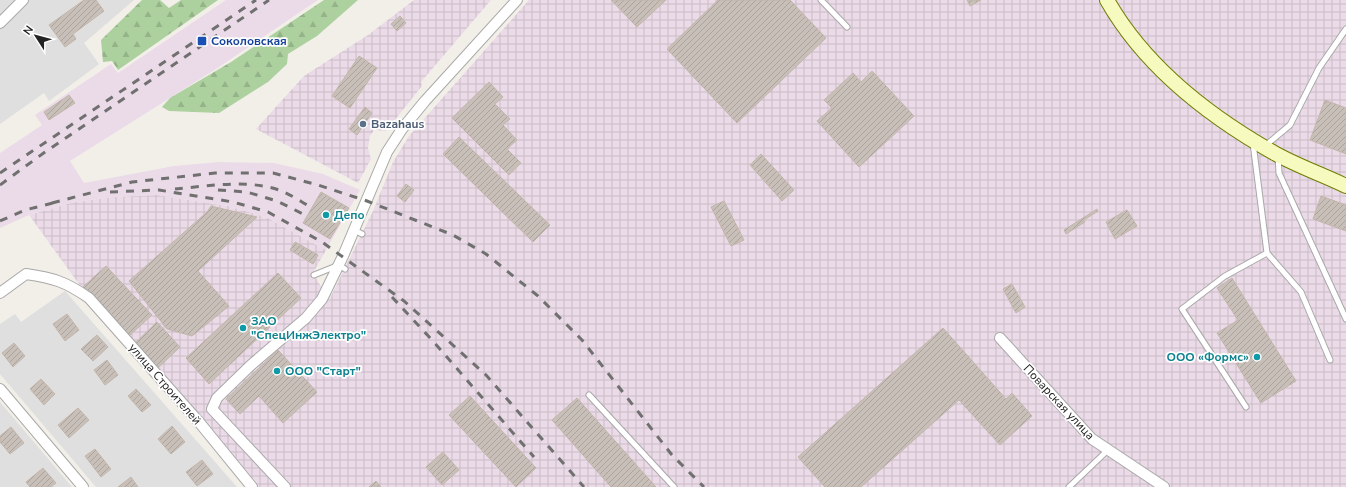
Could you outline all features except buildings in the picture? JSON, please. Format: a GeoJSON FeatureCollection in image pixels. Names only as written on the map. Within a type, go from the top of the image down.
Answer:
{"type":"FeatureCollection","features":[{"type":"Feature","properties":{"kind":"street"},"geometry":{"type":"LineString","coordinates":[[0,23],[23,0]]}},
{"type":"Feature","properties":{"kind":"street"},"geometry":{"type":"LineString","coordinates":[[285,487],[212,409],[217,398],[251,365],[306,318],[322,299],[358,232],[388,152],[402,129],[425,101],[517,0]]}},
{"type":"Feature","properties":{"kind":"street"},"geometry":{"type":"LineString","coordinates":[[1106,0],[1155,65],[1200,103],[1278,155],[1346,186]]}},
{"type":"Feature","properties":{"kind":"street","name":"улица Строителей"},"geometry":{"type":"LineString","coordinates":[[0,293],[26,274],[51,277],[72,286],[89,298],[199,422],[252,487]]}},
{"type":"Feature","properties":{"kind":"street","name":"Поварская улица"},"geometry":{"type":"LineString","coordinates":[[1000,338],[1092,439],[1164,487]]}},
{"type":"Feature","properties":{"kind":"street"},"geometry":{"type":"LineString","coordinates":[[0,389],[83,487]]}},
{"type":"Feature","properties":{"kind":"lane"},"geometry":{"type":"LineString","coordinates":[[821,0],[847,27]]}},
{"type":"Feature","properties":{"kind":"lane"},"geometry":{"type":"LineString","coordinates":[[1330,360],[1301,292],[1267,253],[1258,143],[1290,125],[1319,68],[1346,29]]}},
{"type":"Feature","properties":{"kind":"lane"},"geometry":{"type":"LineString","coordinates":[[1278,155],[1279,174],[1346,319]]}},
{"type":"Feature","properties":{"kind":"lane"},"geometry":{"type":"LineString","coordinates":[[1246,407],[1182,310],[1225,276],[1267,253]]}},
{"type":"Feature","properties":{"kind":"lane"},"geometry":{"type":"LineString","coordinates":[[314,276],[342,264]]}},
{"type":"Feature","properties":{"kind":"lane"},"geometry":{"type":"LineString","coordinates":[[589,395],[674,487]]}},
{"type":"Feature","properties":{"kind":"lane"},"geometry":{"type":"LineString","coordinates":[[1069,487],[1108,450]]}},
{"type":"Feature","properties":{"kind":"shaded area"},"geometry":{"type":"Polygon","coordinates":[[[0,0],[134,0],[84,43],[99,64],[49,101],[44,93],[0,124],[0,0]]]}},
{"type":"Feature","properties":{"kind":"shaded area","name":"Соколовская"},"geometry":{"type":"Polygon","coordinates":[[[226,0],[318,0],[216,69],[70,161],[84,183],[174,166],[219,162],[274,163],[323,174],[360,190],[326,250],[266,217],[228,206],[157,195],[113,197],[74,202],[29,215],[0,228],[0,153],[42,125],[35,115],[111,64],[118,73],[226,0]]]}},
{"type":"Feature","properties":{"kind":"shaded area"},"geometry":{"type":"Polygon","coordinates":[[[414,0],[491,0],[421,82],[422,86],[386,131],[374,130],[370,136],[368,148],[371,159],[358,183],[256,129],[304,76],[368,35],[414,0]]]}},
{"type":"Feature","properties":{"kind":"shaded area"},"geometry":{"type":"Polygon","coordinates":[[[529,0],[1346,0],[1346,487],[252,487],[89,298],[29,215],[74,202],[113,197],[157,195],[228,206],[266,217],[326,250],[313,273],[329,300],[373,211],[393,162],[409,136],[529,0]]]}},
{"type":"Feature","properties":{"kind":"shaded area"},"geometry":{"type":"Polygon","coordinates":[[[65,291],[237,487],[96,487],[0,374],[0,324],[15,314],[21,322],[65,291]]]}},
{"type":"Feature","properties":{"kind":"shaded area"},"geometry":{"type":"Polygon","coordinates":[[[0,402],[72,487],[0,487],[0,402]]]}},
{"type":"Feature","properties":{"kind":"green space"},"geometry":{"type":"Polygon","coordinates":[[[142,0],[160,0],[169,8],[181,0],[218,0],[118,70],[112,61],[103,62],[101,40],[142,0]]]}},
{"type":"Feature","properties":{"kind":"green space"},"geometry":{"type":"Polygon","coordinates":[[[324,0],[358,0],[317,36],[288,54],[287,64],[268,82],[219,113],[169,111],[162,107],[170,98],[231,62],[324,0]]]}},
{"type":"Feature","properties":{"kind":"railway"},"geometry":{"type":"LineString","coordinates":[[0,173],[256,0]]}},
{"type":"Feature","properties":{"kind":"railway"},"geometry":{"type":"LineString","coordinates":[[0,185],[45,152],[269,0]]}},
{"type":"Feature","properties":{"kind":"railway"},"geometry":{"type":"LineString","coordinates":[[52,203],[132,182],[215,173],[273,173],[318,185],[367,201],[453,235],[486,254],[538,296],[582,340],[672,455],[704,487]]}},
{"type":"Feature","properties":{"kind":"railway"},"geometry":{"type":"LineString","coordinates":[[175,189],[227,184],[254,185],[279,190],[309,206]]}},
{"type":"Feature","properties":{"kind":"railway"},"geometry":{"type":"LineString","coordinates":[[110,192],[159,190],[233,202],[268,212],[322,242],[404,301],[486,375],[584,487]]}},
{"type":"Feature","properties":{"kind":"railway"},"geometry":{"type":"LineString","coordinates":[[218,190],[247,192],[277,201],[305,215]]}},
{"type":"Feature","properties":{"kind":"railway"},"geometry":{"type":"LineString","coordinates":[[0,221],[25,210],[57,202]]}},
{"type":"Feature","properties":{"kind":"railway"},"geometry":{"type":"LineString","coordinates":[[392,297],[432,340],[534,457]]}},
{"type":"Feature","properties":{"kind":"place","name":"Соколовская"},"geometry":{"type":"Point","coordinates":[202,41]}},
{"type":"Feature","properties":{"kind":"place","name":"Bazahaus"},"geometry":{"type":"Point","coordinates":[363,124]}},
{"type":"Feature","properties":{"kind":"place","name":"Депо"},"geometry":{"type":"Point","coordinates":[326,215]}},
{"type":"Feature","properties":{"kind":"place","name":"ЗАО \"СпецИнжЭлектро\""},"geometry":{"type":"Point","coordinates":[243,328]}},
{"type":"Feature","properties":{"kind":"place","name":"ООО «Формс»"},"geometry":{"type":"Point","coordinates":[1257,357]}},
{"type":"Feature","properties":{"kind":"place","name":"ООО \"Старт\""},"geometry":{"type":"Point","coordinates":[277,371]}}]}
